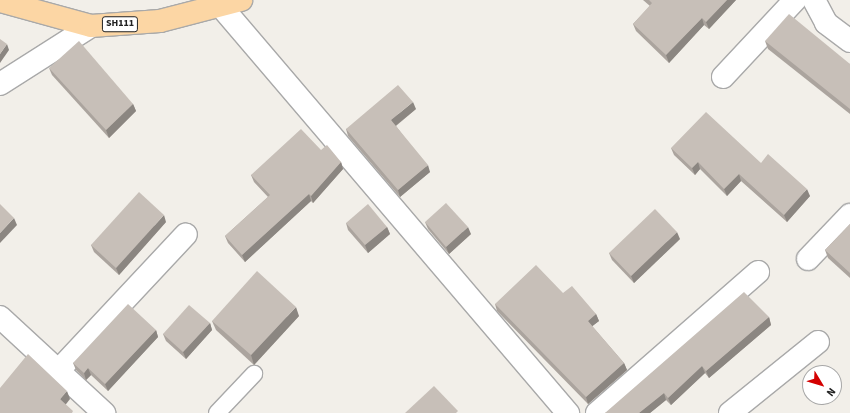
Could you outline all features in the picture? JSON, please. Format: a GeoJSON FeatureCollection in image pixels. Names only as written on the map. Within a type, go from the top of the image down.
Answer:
{"type":"FeatureCollection","features":[{"type":"Feature","properties":{"kind":"main road","name":"SH111"},"geometry":{"type":"LineString","coordinates":[[0,1],[91,26],[160,21],[219,4],[241,0]]}},
{"type":"Feature","properties":{"kind":"street"},"geometry":{"type":"LineString","coordinates":[[723,77],[795,0]]}},
{"type":"Feature","properties":{"kind":"street"},"geometry":{"type":"LineString","coordinates":[[814,0],[826,23],[850,41]]}},
{"type":"Feature","properties":{"kind":"street"},"geometry":{"type":"LineString","coordinates":[[219,4],[568,413]]}},
{"type":"Feature","properties":{"kind":"street"},"geometry":{"type":"LineString","coordinates":[[0,84],[91,26]]}},
{"type":"Feature","properties":{"kind":"street"},"geometry":{"type":"LineString","coordinates":[[808,259],[850,215]]}},
{"type":"Feature","properties":{"kind":"street"},"geometry":{"type":"LineString","coordinates":[[58,371],[186,234]]}},
{"type":"Feature","properties":{"kind":"street"},"geometry":{"type":"LineString","coordinates":[[597,413],[758,272]]}},
{"type":"Feature","properties":{"kind":"street"},"geometry":{"type":"LineString","coordinates":[[2,323],[104,413]]}},
{"type":"Feature","properties":{"kind":"street"},"geometry":{"type":"LineString","coordinates":[[730,413],[818,342]]}},
{"type":"Feature","properties":{"kind":"lane"},"geometry":{"type":"LineString","coordinates":[[217,413],[254,374]]}},
{"type":"Feature","properties":{"kind":"building"},"geometry":{"type":"Polygon","coordinates":[[[649,0],[727,0],[706,22],[702,18],[666,55],[633,24],[652,3],[649,0]]]}},
{"type":"Feature","properties":{"kind":"building"},"geometry":{"type":"Polygon","coordinates":[[[789,14],[850,64],[850,109],[765,41],[789,14]]]}},
{"type":"Feature","properties":{"kind":"building"},"geometry":{"type":"Polygon","coordinates":[[[0,39],[7,44],[0,54],[0,39]]]}},
{"type":"Feature","properties":{"kind":"building"},"geometry":{"type":"Polygon","coordinates":[[[79,41],[133,104],[106,130],[49,68],[79,41]]]}},
{"type":"Feature","properties":{"kind":"building"},"geometry":{"type":"Polygon","coordinates":[[[398,85],[413,102],[391,120],[428,165],[398,190],[346,129],[398,85]]]}},
{"type":"Feature","properties":{"kind":"building"},"geometry":{"type":"Polygon","coordinates":[[[706,112],[761,163],[768,154],[807,189],[784,215],[739,174],[724,189],[698,162],[692,168],[671,148],[706,112]]]}},
{"type":"Feature","properties":{"kind":"building"},"geometry":{"type":"Polygon","coordinates":[[[301,129],[321,150],[327,145],[341,162],[311,196],[309,194],[242,255],[225,236],[270,195],[251,175],[301,129]]]}},
{"type":"Feature","properties":{"kind":"building"},"geometry":{"type":"Polygon","coordinates":[[[139,192],[164,215],[116,268],[91,245],[139,192]]]}},
{"type":"Feature","properties":{"kind":"building"},"geometry":{"type":"Polygon","coordinates":[[[446,203],[468,227],[446,247],[425,222],[446,203]]]}},
{"type":"Feature","properties":{"kind":"building"},"geometry":{"type":"Polygon","coordinates":[[[0,204],[14,218],[0,233],[0,204]]]}},
{"type":"Feature","properties":{"kind":"building"},"geometry":{"type":"Polygon","coordinates":[[[368,204],[387,227],[365,245],[346,223],[368,204]]]}},
{"type":"Feature","properties":{"kind":"building"},"geometry":{"type":"Polygon","coordinates":[[[655,209],[677,232],[631,276],[609,253],[655,209]]]}},
{"type":"Feature","properties":{"kind":"building"},"geometry":{"type":"Polygon","coordinates":[[[850,224],[850,273],[825,250],[850,224]]]}},
{"type":"Feature","properties":{"kind":"building"},"geometry":{"type":"Polygon","coordinates":[[[536,265],[563,293],[572,286],[596,314],[588,321],[624,363],[586,397],[495,304],[536,265]]]}},
{"type":"Feature","properties":{"kind":"building"},"geometry":{"type":"Polygon","coordinates":[[[257,271],[296,307],[251,355],[212,321],[257,271]]]}},
{"type":"Feature","properties":{"kind":"building"},"geometry":{"type":"Polygon","coordinates":[[[744,292],[769,317],[706,371],[702,366],[668,398],[664,393],[639,413],[605,413],[744,292]]]}},
{"type":"Feature","properties":{"kind":"building"},"geometry":{"type":"Polygon","coordinates":[[[128,304],[156,330],[105,384],[88,368],[84,373],[73,363],[128,304]]]}},
{"type":"Feature","properties":{"kind":"building"},"geometry":{"type":"Polygon","coordinates":[[[189,305],[210,323],[183,352],[163,334],[189,305]]]}},
{"type":"Feature","properties":{"kind":"building"},"geometry":{"type":"Polygon","coordinates":[[[28,354],[67,391],[60,399],[73,411],[72,413],[0,413],[0,388],[28,354]]]}},
{"type":"Feature","properties":{"kind":"building"},"geometry":{"type":"Polygon","coordinates":[[[434,386],[458,411],[456,413],[405,413],[434,386]]]}}]}
